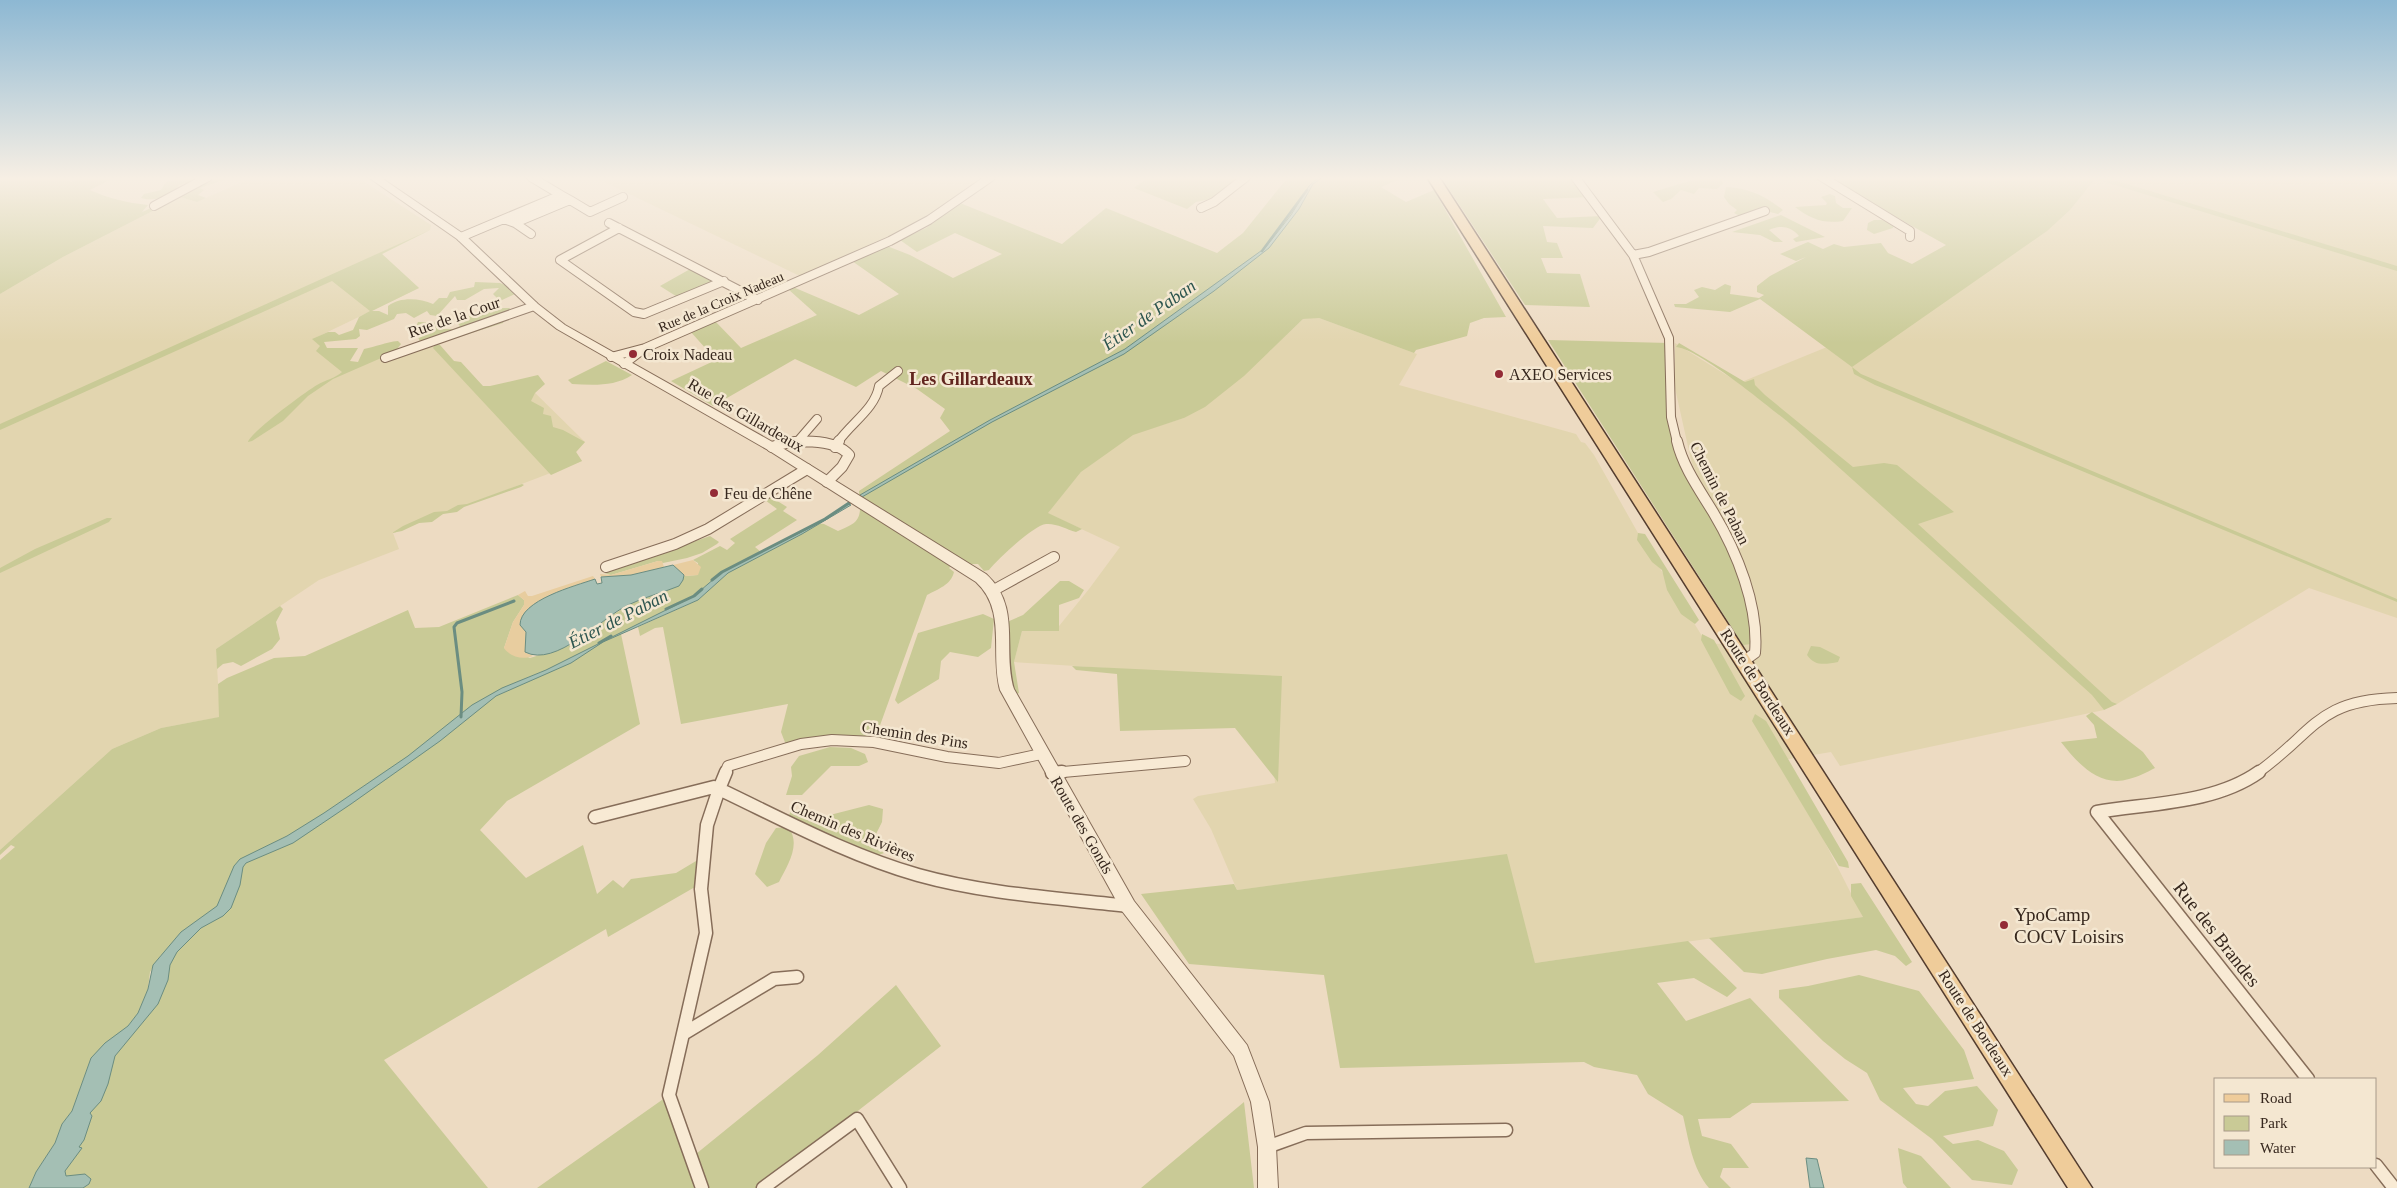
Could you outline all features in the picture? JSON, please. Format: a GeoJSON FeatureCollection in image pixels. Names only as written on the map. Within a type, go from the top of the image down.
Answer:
{"type":"FeatureCollection","features":[{"type":"Feature","properties":{"kind":"main road","name":"Route de Bordeaux"},"geometry":{"type":"LineString","coordinates":[[1469,232],[2081,1188]]}},
{"type":"Feature","properties":{"kind":"street","name":"Rue des Gillardeaux"},"geometry":{"type":"LineString","coordinates":[[454,232],[534,306],[561,327],[772,447],[981,578],[994,590]]}},
{"type":"Feature","properties":{"kind":"street"},"geometry":{"type":"LineString","coordinates":[[461,237],[472,232]]}},
{"type":"Feature","properties":{"kind":"street"},"geometry":{"type":"LineString","coordinates":[[612,232],[560,260],[634,312],[644,314],[724,281]]}},
{"type":"Feature","properties":{"kind":"street"},"geometry":{"type":"LineString","coordinates":[[629,232],[758,300]]}},
{"type":"Feature","properties":{"kind":"street","name":"Rue de la Croix Nadeau"},"geometry":{"type":"LineString","coordinates":[[645,348],[758,300],[907,232]]}},
{"type":"Feature","properties":{"kind":"street","name":"Chemin de Paban"},"geometry":{"type":"LineString","coordinates":[[1616,232],[1633,255],[1669,338],[1671,417],[1678,446],[1692,480],[1714,514],[1734,555],[1749,597],[1756,640],[1755,653],[1744,661]]}},
{"type":"Feature","properties":{"kind":"street"},"geometry":{"type":"LineString","coordinates":[[1633,255],[1649,252],[1704,232]]}},
{"type":"Feature","properties":{"kind":"street"},"geometry":{"type":"LineString","coordinates":[[1910,232],[1910,237]]}},
{"type":"Feature","properties":{"kind":"street","name":"Rue de la Cour"},"geometry":{"type":"LineString","coordinates":[[384,358],[534,306]]}},
{"type":"Feature","properties":{"kind":"street"},"geometry":{"type":"LineString","coordinates":[[611,357],[645,348]]}},
{"type":"Feature","properties":{"kind":"street"},"geometry":{"type":"LineString","coordinates":[[624,364],[645,348]]}},
{"type":"Feature","properties":{"kind":"street"},"geometry":{"type":"LineString","coordinates":[[834,446],[846,429],[872,404],[877,396],[878,386],[898,371]]}},
{"type":"Feature","properties":{"kind":"street"},"geometry":{"type":"LineString","coordinates":[[798,441],[817,419]]}},
{"type":"Feature","properties":{"kind":"street"},"geometry":{"type":"LineString","coordinates":[[772,447],[777,444],[798,441],[834,446],[845,450],[849,455],[842,467],[827,482]]}},
{"type":"Feature","properties":{"kind":"street"},"geometry":{"type":"LineString","coordinates":[[606,567],[689,538],[807,469]]}},
{"type":"Feature","properties":{"kind":"street"},"geometry":{"type":"LineString","coordinates":[[994,590],[1054,558]]}},
{"type":"Feature","properties":{"kind":"street","name":"Route des Gonds"},"geometry":{"type":"LineString","coordinates":[[994,590],[1001,611],[1003,679],[1042,754],[1128,906],[1241,1051],[1260,1102],[1267,1147],[1268,1188]]}},
{"type":"Feature","properties":{"kind":"street","name":"Rue des Brandes"},"geometry":{"type":"LineString","coordinates":[[2307,1078],[2097,812],[2210,794],[2242,782],[2269,766],[2323,716],[2337,708],[2375,699],[2397,698]]}},
{"type":"Feature","properties":{"kind":"street","name":"Chemin des Pins"},"geometry":{"type":"LineString","coordinates":[[719,789],[728,766],[801,744],[832,740],[874,742],[947,757],[999,763],[1042,754]]}},
{"type":"Feature","properties":{"kind":"street"},"geometry":{"type":"LineString","coordinates":[[1052,772],[1185,760]]}},
{"type":"Feature","properties":{"kind":"street"},"geometry":{"type":"LineString","coordinates":[[596,817],[714,787],[719,789],[707,826],[701,889],[706,933],[669,1095],[702,1188]]}},
{"type":"Feature","properties":{"kind":"street","name":"Chemin des Rivières"},"geometry":{"type":"LineString","coordinates":[[719,789],[858,853],[918,875],[993,890],[1128,906]]}},
{"type":"Feature","properties":{"kind":"street"},"geometry":{"type":"LineString","coordinates":[[683,1034],[774,979],[797,977]]}},
{"type":"Feature","properties":{"kind":"street"},"geometry":{"type":"LineString","coordinates":[[763,1188],[858,1120],[900,1188]]}},
{"type":"Feature","properties":{"kind":"street"},"geometry":{"type":"LineString","coordinates":[[1267,1147],[1306,1133],[1506,1130]]}},
{"type":"Feature","properties":{"kind":"street"},"geometry":{"type":"LineString","coordinates":[[2377,1166],[2394,1188]]}},
{"type":"Feature","properties":{"kind":"shaded area"},"geometry":{"type":"Polygon","coordinates":[[[111,232],[425,232],[382,254],[419,288],[313,339],[347,370],[430,338],[480,392],[524,382],[585,442],[576,452],[582,461],[393,533],[399,549],[319,580],[216,649],[220,717],[161,728],[112,749],[0,850],[0,294],[63,257],[111,232]]]}},
{"type":"Feature","properties":{"kind":"shaded area"},"geometry":{"type":"Polygon","coordinates":[[[709,232],[899,232],[806,279],[709,232]]]}},
{"type":"Feature","properties":{"kind":"shaded area"},"geometry":{"type":"Polygon","coordinates":[[[2013,232],[2397,232],[2397,618],[2309,588],[2117,704],[2102,707],[2104,710],[1840,766],[1831,752],[1783,760],[1863,917],[1535,963],[1522,915],[1343,876],[1237,890],[1211,829],[1193,799],[1198,796],[1275,783],[1266,678],[1014,662],[1022,631],[1055,631],[1120,547],[1047,513],[1081,472],[1130,435],[1184,418],[1270,351],[1303,319],[1310,318],[1319,318],[1417,354],[1399,385],[1576,434],[1594,455],[1638,533],[1707,644],[1757,643],[1691,460],[1675,388],[1675,343],[1739,383],[1827,347],[1842,359],[2013,232]]]}},
{"type":"Feature","properties":{"kind":"green space"},"geometry":{"type":"Polygon","coordinates":[[[0,232],[111,232],[63,257],[0,294],[0,232]]]}},
{"type":"Feature","properties":{"kind":"green space"},"geometry":{"type":"Polygon","coordinates":[[[425,232],[382,254],[419,288],[372,311],[379,311],[388,315],[388,306],[404,300],[416,300],[433,304],[439,298],[447,298],[450,292],[474,287],[475,282],[500,283],[515,289],[515,294],[500,301],[493,294],[499,288],[484,289],[465,300],[457,300],[455,296],[437,316],[430,315],[427,311],[414,318],[406,313],[397,314],[394,319],[367,330],[359,329],[360,336],[356,339],[324,342],[327,348],[358,348],[350,361],[358,362],[364,349],[398,341],[401,344],[395,352],[333,379],[308,396],[283,421],[252,441],[248,442],[258,430],[291,403],[317,385],[342,372],[316,351],[320,346],[312,339],[328,332],[335,332],[339,335],[353,330],[359,317],[370,311],[332,281],[0,430],[0,424],[425,232]]]}},
{"type":"Feature","properties":{"kind":"green space"},"geometry":{"type":"Polygon","coordinates":[[[916,232],[1033,232],[1062,244],[1076,232],[1166,232],[1217,253],[1243,233],[1458,232],[1506,317],[1484,318],[1470,323],[1467,336],[1416,350],[1414,353],[1319,318],[1303,319],[1244,376],[1205,407],[1184,418],[1133,435],[1081,472],[1048,513],[1082,529],[1076,532],[1054,524],[1040,526],[1016,543],[989,570],[984,571],[978,564],[971,564],[960,560],[859,496],[859,491],[950,431],[940,418],[945,409],[917,389],[881,371],[856,387],[795,359],[713,406],[671,381],[716,360],[690,331],[715,321],[741,348],[817,315],[788,289],[793,287],[859,315],[899,294],[852,261],[887,246],[910,255],[953,278],[1002,254],[955,233],[917,252],[900,240],[916,232]]]}},
{"type":"Feature","properties":{"kind":"green space"},"geometry":{"type":"Polygon","coordinates":[[[1477,232],[1545,232],[1547,242],[1557,243],[1563,258],[1541,258],[1547,273],[1580,274],[1590,307],[1525,305],[1477,232]]]}},
{"type":"Feature","properties":{"kind":"green space"},"geometry":{"type":"Polygon","coordinates":[[[1736,232],[1772,232],[1783,242],[1774,242],[1760,235],[1736,232]]]}},
{"type":"Feature","properties":{"kind":"green space"},"geometry":{"type":"Polygon","coordinates":[[[1816,232],[1825,237],[1796,242],[1793,239],[1799,236],[1796,233],[1816,232]]]}},
{"type":"Feature","properties":{"kind":"green space"},"geometry":{"type":"Polygon","coordinates":[[[1924,232],[2045,232],[1852,367],[1760,299],[1730,312],[1675,307],[1674,304],[1686,304],[1699,297],[1694,290],[1702,287],[1715,290],[1725,284],[1731,286],[1730,294],[1759,298],[1764,295],[1757,292],[1757,286],[1770,276],[1806,257],[1796,261],[1780,254],[1808,242],[1823,249],[1834,244],[1844,247],[1881,243],[1888,253],[1912,264],[1946,245],[1924,232]]]}},
{"type":"Feature","properties":{"kind":"green space"},"geometry":{"type":"Polygon","coordinates":[[[2270,232],[2287,232],[2397,266],[2397,271],[2270,232]]]}},
{"type":"Feature","properties":{"kind":"green space"},"geometry":{"type":"Polygon","coordinates":[[[692,268],[711,280],[710,283],[679,298],[660,286],[692,268]]]}},
{"type":"Feature","properties":{"kind":"green space"},"geometry":{"type":"Polygon","coordinates":[[[501,308],[510,308],[503,323],[437,344],[454,361],[461,362],[483,386],[538,375],[545,384],[535,393],[531,401],[544,408],[543,414],[551,416],[553,427],[563,430],[585,442],[576,452],[582,461],[551,475],[433,348],[435,345],[420,342],[415,329],[418,322],[443,323],[441,329],[454,329],[460,326],[455,320],[501,308]]]}},
{"type":"Feature","properties":{"kind":"green space"},"geometry":{"type":"Polygon","coordinates":[[[1548,340],[1669,343],[1671,417],[1678,446],[1729,550],[1747,597],[1751,644],[1743,645],[1548,340]]]}},
{"type":"Feature","properties":{"kind":"green space"},"geometry":{"type":"Polygon","coordinates":[[[1679,343],[1745,382],[1754,379],[1755,385],[1765,395],[1853,467],[1884,463],[1897,465],[1954,512],[1918,524],[2112,702],[2117,704],[2104,710],[2092,695],[1794,427],[1717,368],[1687,350],[1676,347],[1679,343]]]}},
{"type":"Feature","properties":{"kind":"green space"},"geometry":{"type":"Polygon","coordinates":[[[606,361],[632,375],[618,382],[603,384],[572,384],[568,380],[606,361]]]}},
{"type":"Feature","properties":{"kind":"green space"},"geometry":{"type":"Polygon","coordinates":[[[1852,367],[1861,374],[2397,599],[2397,602],[1875,385],[1854,374],[1852,367]]]}},
{"type":"Feature","properties":{"kind":"green space"},"geometry":{"type":"Polygon","coordinates":[[[522,484],[524,485],[521,487],[464,507],[457,512],[443,514],[432,522],[419,523],[402,531],[392,533],[434,512],[447,511],[458,505],[467,504],[522,484]]]}},
{"type":"Feature","properties":{"kind":"green space"},"geometry":{"type":"Polygon","coordinates":[[[771,497],[787,507],[783,511],[797,520],[755,547],[761,552],[722,572],[694,596],[621,634],[640,724],[507,801],[480,830],[526,878],[583,845],[597,894],[613,880],[623,888],[631,879],[676,873],[696,861],[698,876],[695,887],[608,937],[606,929],[384,1060],[488,1188],[65,1188],[60,1171],[101,1077],[121,1041],[152,1004],[161,955],[150,972],[148,989],[138,1013],[128,1026],[91,1058],[72,1111],[62,1124],[55,1143],[36,1172],[29,1188],[0,1188],[0,860],[15,847],[11,845],[0,855],[0,850],[112,749],[161,728],[219,717],[218,684],[227,678],[274,658],[305,656],[408,610],[415,628],[439,627],[518,595],[524,600],[524,605],[513,622],[504,648],[530,658],[568,646],[629,604],[679,586],[684,576],[698,575],[698,563],[693,560],[720,546],[727,550],[735,543],[730,539],[777,509],[765,500],[771,497]],[[541,672],[496,692],[470,707],[468,717],[488,700],[543,674],[541,672]]]}},
{"type":"Feature","properties":{"kind":"green space"},"geometry":{"type":"Polygon","coordinates":[[[860,508],[951,566],[949,568],[954,572],[950,580],[940,589],[927,595],[874,742],[786,745],[781,732],[788,704],[681,724],[663,627],[655,628],[640,636],[638,627],[698,600],[728,573],[817,523],[824,524],[838,531],[851,525],[858,517],[860,508]]]}},
{"type":"Feature","properties":{"kind":"green space"},"geometry":{"type":"Polygon","coordinates":[[[107,518],[112,518],[109,522],[0,573],[0,568],[35,549],[107,518]]]}},
{"type":"Feature","properties":{"kind":"green space"},"geometry":{"type":"Polygon","coordinates":[[[1638,533],[1645,534],[1699,620],[1695,624],[1681,614],[1667,590],[1662,570],[1652,562],[1637,540],[1638,533]]]}},
{"type":"Feature","properties":{"kind":"green space"},"geometry":{"type":"Polygon","coordinates":[[[710,536],[719,542],[702,553],[663,563],[658,561],[611,575],[604,573],[710,536]]]}},
{"type":"Feature","properties":{"kind":"green space"},"geometry":{"type":"Polygon","coordinates":[[[1060,581],[1069,581],[1084,590],[1079,598],[1059,605],[1059,631],[1022,631],[1014,662],[1019,693],[1011,697],[1007,622],[1023,615],[1060,581]]]}},
{"type":"Feature","properties":{"kind":"green space"},"geometry":{"type":"Polygon","coordinates":[[[280,606],[283,609],[276,622],[280,639],[272,649],[241,666],[233,662],[223,664],[217,669],[216,649],[280,606]]]}},
{"type":"Feature","properties":{"kind":"green space"},"geometry":{"type":"Polygon","coordinates":[[[983,614],[994,619],[991,648],[978,657],[950,652],[941,661],[939,679],[898,704],[895,700],[918,633],[983,614]]]}},
{"type":"Feature","properties":{"kind":"green space"},"geometry":{"type":"Polygon","coordinates":[[[1702,634],[1714,640],[1745,696],[1741,701],[1730,694],[1701,640],[1702,634]]]}},
{"type":"Feature","properties":{"kind":"green space"},"geometry":{"type":"Polygon","coordinates":[[[1811,646],[1820,647],[1840,657],[1838,662],[1821,664],[1810,659],[1807,655],[1811,646]]]}},
{"type":"Feature","properties":{"kind":"green space"},"geometry":{"type":"Polygon","coordinates":[[[1072,666],[1282,676],[1278,782],[1235,728],[1120,731],[1117,674],[1076,670],[1072,666]]]}},
{"type":"Feature","properties":{"kind":"green space"},"geometry":{"type":"Polygon","coordinates":[[[2092,712],[2143,752],[2155,768],[2129,779],[2108,780],[2090,772],[2074,758],[2061,742],[2097,738],[2094,725],[2086,716],[2092,712]]]}},
{"type":"Feature","properties":{"kind":"green space"},"geometry":{"type":"Polygon","coordinates":[[[1755,714],[1766,721],[1848,862],[1849,868],[1839,866],[1752,721],[1755,714]]]}},
{"type":"Feature","properties":{"kind":"green space"},"geometry":{"type":"Polygon","coordinates":[[[830,747],[851,748],[865,754],[868,762],[859,766],[831,766],[802,795],[786,795],[792,776],[791,767],[799,756],[830,747]]]}},
{"type":"Feature","properties":{"kind":"green space"},"geometry":{"type":"Polygon","coordinates":[[[869,805],[883,809],[882,822],[876,834],[887,845],[884,853],[876,856],[788,817],[791,811],[826,816],[869,805]]]}},
{"type":"Feature","properties":{"kind":"green space"},"geometry":{"type":"Polygon","coordinates":[[[788,827],[794,841],[792,855],[779,882],[767,887],[755,874],[766,843],[776,828],[788,827]]]}},
{"type":"Feature","properties":{"kind":"green space"},"geometry":{"type":"Polygon","coordinates":[[[1507,854],[1535,963],[1688,941],[1737,988],[1727,997],[1694,978],[1657,983],[1686,1021],[1750,998],[1849,1101],[1752,1103],[1730,1118],[1698,1119],[1702,1136],[1731,1144],[1749,1168],[1723,1168],[1720,1177],[1731,1188],[1709,1188],[1695,1163],[1683,1116],[1648,1094],[1637,1075],[1594,1067],[1584,1062],[1340,1068],[1324,975],[1189,964],[1141,894],[1234,884],[1237,890],[1507,854]]]}},
{"type":"Feature","properties":{"kind":"green space"},"geometry":{"type":"Polygon","coordinates":[[[1861,883],[1912,962],[1906,966],[1895,956],[1876,950],[1762,974],[1744,972],[1709,938],[1863,917],[1851,896],[1851,884],[1861,883]]]}},
{"type":"Feature","properties":{"kind":"green space"},"geometry":{"type":"Polygon","coordinates":[[[1859,975],[1919,991],[1964,1050],[1974,1079],[1903,1088],[1916,1104],[1928,1106],[1945,1091],[1977,1086],[1998,1110],[1993,1126],[1943,1136],[1953,1144],[1978,1140],[2004,1151],[2018,1170],[2012,1185],[1972,1180],[1932,1139],[1880,1100],[1867,1073],[1845,1059],[1823,1041],[1779,998],[1779,990],[1859,975]]]}},
{"type":"Feature","properties":{"kind":"green space"},"geometry":{"type":"Polygon","coordinates":[[[896,985],[941,1046],[759,1188],[537,1188],[669,1095],[691,1158],[818,1055],[896,985]]]}},
{"type":"Feature","properties":{"kind":"green space"},"geometry":{"type":"Polygon","coordinates":[[[1244,1102],[1254,1188],[1141,1188],[1244,1102]]]}},
{"type":"Feature","properties":{"kind":"green space"},"geometry":{"type":"Polygon","coordinates":[[[1898,1148],[1921,1156],[1951,1188],[1907,1188],[1903,1183],[1898,1148]]]}},
{"type":"Feature","properties":{"kind":"sand"},"geometry":{"type":"Polygon","coordinates":[[[693,560],[701,567],[698,575],[684,576],[673,565],[693,560]]]}},
{"type":"Feature","properties":{"kind":"sand"},"geometry":{"type":"Polygon","coordinates":[[[662,561],[664,567],[631,575],[601,577],[600,574],[611,575],[662,561]]]}},
{"type":"Feature","properties":{"kind":"sand"},"geometry":{"type":"Polygon","coordinates":[[[593,576],[595,579],[549,595],[526,632],[525,652],[533,656],[517,657],[510,654],[504,648],[513,622],[524,605],[524,600],[518,595],[525,591],[528,596],[532,596],[593,576]]]}},
{"type":"Feature","properties":{"kind":"water"},"geometry":{"type":"Polygon","coordinates":[[[1277,232],[1281,232],[1269,248],[1214,291],[1124,354],[992,422],[862,497],[860,495],[990,420],[1125,349],[1265,248],[1277,232]]]}},
{"type":"Feature","properties":{"kind":"water"},"geometry":{"type":"Polygon","coordinates":[[[848,504],[851,505],[802,534],[728,573],[698,600],[603,642],[571,663],[496,696],[440,741],[293,843],[246,863],[243,867],[240,885],[231,908],[223,916],[201,928],[177,952],[170,965],[168,980],[158,1004],[115,1056],[108,1084],[101,1101],[90,1113],[92,1116],[84,1140],[79,1147],[82,1148],[65,1171],[66,1176],[85,1174],[91,1179],[89,1184],[83,1188],[29,1188],[36,1172],[55,1143],[62,1124],[72,1111],[91,1058],[105,1043],[128,1026],[138,1013],[148,989],[153,965],[181,932],[217,906],[234,866],[240,859],[287,836],[324,813],[408,756],[472,705],[502,688],[546,670],[694,596],[722,572],[827,519],[848,504]]]}},
{"type":"Feature","properties":{"kind":"water"},"geometry":{"type":"Polygon","coordinates":[[[673,565],[684,575],[679,586],[628,605],[564,648],[537,655],[525,652],[526,632],[520,625],[522,616],[538,601],[562,590],[595,579],[597,584],[602,583],[601,577],[631,575],[673,565]]]}},
{"type":"Feature","properties":{"kind":"water"},"geometry":{"type":"Polygon","coordinates":[[[1806,1158],[1817,1159],[1824,1188],[1810,1188],[1806,1158]]]}},
{"type":"Feature","properties":{"kind":"waterway","name":"Étier de Paban"},"geometry":{"type":"LineString","coordinates":[[1262,251],[1276,232]]}},
{"type":"Feature","properties":{"kind":"waterway","name":"Étier de Paban"},"geometry":{"type":"LineString","coordinates":[[712,580],[722,572],[825,519],[852,501]]}},
{"type":"Feature","properties":{"kind":"waterway","name":"Étier de Paban"},"geometry":{"type":"LineString","coordinates":[[666,609],[694,596],[702,589]]}},
{"type":"Feature","properties":{"kind":"waterway"},"geometry":{"type":"LineString","coordinates":[[461,717],[462,692],[454,627],[457,623],[514,601]]}},
{"type":"Feature","properties":{"kind":"waterway","name":"Étier de Paban"},"geometry":{"type":"LineString","coordinates":[[599,643],[611,636]]}},
{"type":"Feature","properties":{"kind":"place","name":"Croix Nadeau"},"geometry":{"type":"Point","coordinates":[633,354]}},
{"type":"Feature","properties":{"kind":"place","name":"AXEO Services"},"geometry":{"type":"Point","coordinates":[1499,374]}},
{"type":"Feature","properties":{"kind":"place","name":"Feu de Chêne"},"geometry":{"type":"Point","coordinates":[714,493]}},
{"type":"Feature","properties":{"kind":"place","name":"YpoCamp COCV Loisirs"},"geometry":{"type":"Point","coordinates":[2004,925]}},
{"type":"Feature","properties":{"kind":"district","name":"Les Gillardeaux"},"geometry":{"type":"Point","coordinates":[971,379]}}]}
